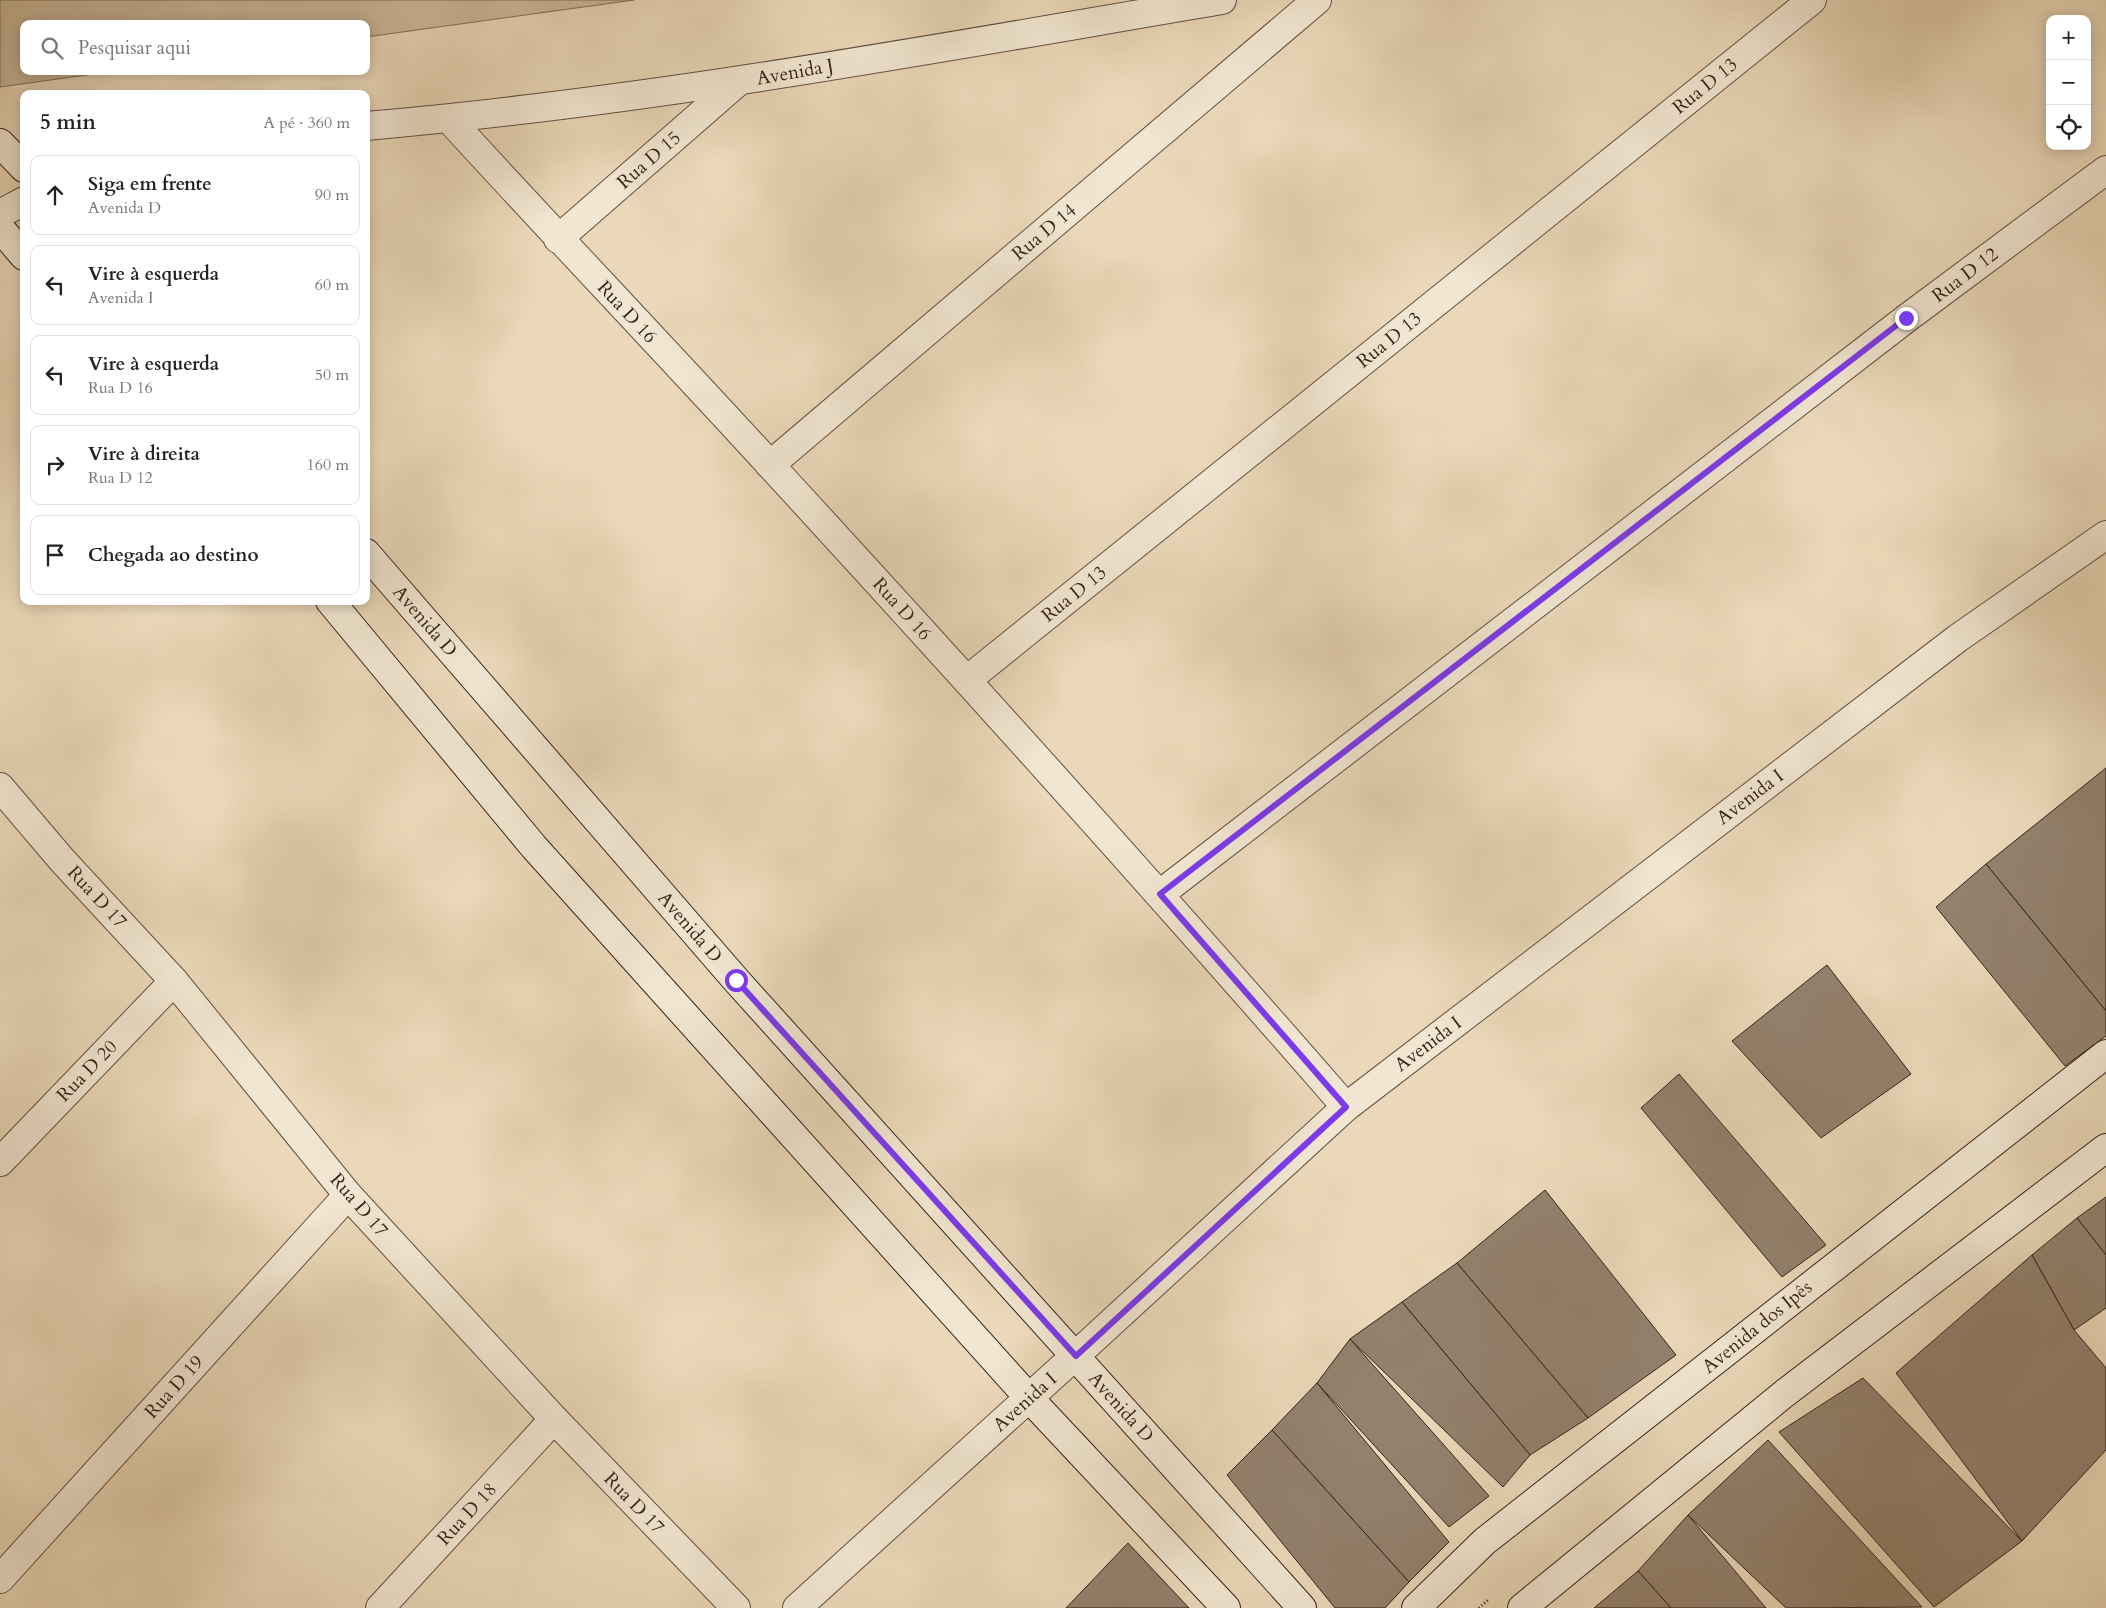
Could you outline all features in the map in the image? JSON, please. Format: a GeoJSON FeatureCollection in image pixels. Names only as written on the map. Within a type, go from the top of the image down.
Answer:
{"type":"FeatureCollection","features":[{"type":"Feature","properties":{"kind":"street","name":"Avenida J"},"geometry":{"type":"LineString","coordinates":[[370,126],[448,119],[739,81],[1222,0]]}},
{"type":"Feature","properties":{"kind":"street","name":"Rua D 14"},"geometry":{"type":"LineString","coordinates":[[770,465],[1317,0]]}},
{"type":"Feature","properties":{"kind":"street","name":"Rua D 13"},"geometry":{"type":"LineString","coordinates":[[967,680],[1812,0]]}},
{"type":"Feature","properties":{"kind":"street","name":"Rua D 15"},"geometry":{"type":"LineString","coordinates":[[558,239],[739,81]]}},
{"type":"Feature","properties":{"kind":"street","name":"Rua D 16"},"geometry":{"type":"LineString","coordinates":[[448,119],[967,680],[1160,894],[1346,1107]]}},
{"type":"Feature","properties":{"kind":"street"},"geometry":{"type":"LineString","coordinates":[[0,143],[20,164]]}},
{"type":"Feature","properties":{"kind":"street","name":"Rua D 12"},"geometry":{"type":"LineString","coordinates":[[1160,894],[1906,318],[2106,170]]}},
{"type":"Feature","properties":{"kind":"street"},"geometry":{"type":"LineString","coordinates":[[0,214],[20,203]]}},
{"type":"Feature","properties":{"kind":"street"},"geometry":{"type":"LineString","coordinates":[[0,228],[20,251]]}},
{"type":"Feature","properties":{"kind":"street","name":"Avenida I"},"geometry":{"type":"LineString","coordinates":[[796,1608],[1076,1356],[1346,1107],[1958,638],[2106,535]]}},
{"type":"Feature","properties":{"kind":"street","name":"Avenida D"},"geometry":{"type":"LineString","coordinates":[[370,558],[736,980],[1302,1608]]}},
{"type":"Feature","properties":{"kind":"street"},"geometry":{"type":"LineString","coordinates":[[333,605],[534,847],[1029,1398],[1226,1608]]}},
{"type":"Feature","properties":{"kind":"street","name":"Rua D 17"},"geometry":{"type":"LineString","coordinates":[[0,788],[62,860],[174,981],[348,1195],[554,1419],[736,1608]]}},
{"type":"Feature","properties":{"kind":"street","name":"Rua D 20"},"geometry":{"type":"LineString","coordinates":[[0,1162],[174,981]]}},
{"type":"Feature","properties":{"kind":"street","name":"Avenida dos Ipês"},"geometry":{"type":"LineString","coordinates":[[1416,1608],[1485,1541],[2106,1054]]}},
{"type":"Feature","properties":{"kind":"street"},"geometry":{"type":"LineString","coordinates":[[1522,1608],[1786,1393],[2106,1148]]}},
{"type":"Feature","properties":{"kind":"street","name":"Rua D 19"},"geometry":{"type":"LineString","coordinates":[[0,1579],[348,1195]]}},
{"type":"Feature","properties":{"kind":"street","name":"Rua D 18"},"geometry":{"type":"LineString","coordinates":[[380,1608],[554,1419]]}},
{"type":"Feature","properties":{"kind":"shaded area"},"geometry":{"type":"Polygon","coordinates":[[[0,0],[634,0],[370,36],[370,20],[20,20],[20,75],[86,75],[0,87],[0,0]]]}},
{"type":"Feature","properties":{"kind":"building"},"geometry":{"type":"Polygon","coordinates":[[[2106,768],[2106,1011],[1986,864],[2106,768]]]}},
{"type":"Feature","properties":{"kind":"building"},"geometry":{"type":"Polygon","coordinates":[[[1986,864],[2106,1011],[2106,1036],[2065,1066],[1936,907],[1986,864]]]}},
{"type":"Feature","properties":{"kind":"building"},"geometry":{"type":"Polygon","coordinates":[[[1827,965],[1911,1074],[1821,1138],[1732,1041],[1827,965]]]}},
{"type":"Feature","properties":{"kind":"building"},"geometry":{"type":"Polygon","coordinates":[[[1679,1074],[1826,1245],[1782,1277],[1641,1108],[1679,1074]]]}},
{"type":"Feature","properties":{"kind":"building"},"geometry":{"type":"Polygon","coordinates":[[[1545,1190],[1676,1355],[1588,1418],[1457,1263],[1545,1190]]]}},
{"type":"Feature","properties":{"kind":"building"},"geometry":{"type":"Polygon","coordinates":[[[2106,1197],[2106,1255],[2077,1218],[2106,1197]]]}},
{"type":"Feature","properties":{"kind":"building"},"geometry":{"type":"Polygon","coordinates":[[[2077,1218],[2106,1255],[2106,1308],[2074,1330],[2032,1255],[2077,1218]]]}},
{"type":"Feature","properties":{"kind":"building"},"geometry":{"type":"Polygon","coordinates":[[[2032,1255],[2074,1330],[2106,1368],[2106,1450],[2022,1541],[1896,1373],[2032,1255]]]}},
{"type":"Feature","properties":{"kind":"building"},"geometry":{"type":"Polygon","coordinates":[[[1457,1263],[1588,1418],[1530,1455],[1402,1302],[1457,1263]]]}},
{"type":"Feature","properties":{"kind":"building"},"geometry":{"type":"Polygon","coordinates":[[[1402,1302],[1530,1455],[1503,1487],[1350,1339],[1402,1302]]]}},
{"type":"Feature","properties":{"kind":"building"},"geometry":{"type":"Polygon","coordinates":[[[1350,1339],[1489,1496],[1449,1527],[1317,1383],[1350,1339]]]}},
{"type":"Feature","properties":{"kind":"building"},"geometry":{"type":"Polygon","coordinates":[[[1863,1378],[2022,1541],[1934,1607],[1779,1432],[1863,1378]]]}},
{"type":"Feature","properties":{"kind":"building"},"geometry":{"type":"Polygon","coordinates":[[[1317,1383],[1449,1542],[1409,1582],[1272,1430],[1317,1383]]]}},
{"type":"Feature","properties":{"kind":"building"},"geometry":{"type":"Polygon","coordinates":[[[1272,1430],[1409,1582],[1385,1608],[1335,1608],[1227,1475],[1272,1430]]]}},
{"type":"Feature","properties":{"kind":"building"},"geometry":{"type":"Polygon","coordinates":[[[1768,1440],[1922,1607],[1786,1608],[1688,1515],[1768,1440]]]}},
{"type":"Feature","properties":{"kind":"building"},"geometry":{"type":"Polygon","coordinates":[[[1688,1515],[1766,1608],[1671,1608],[1638,1571],[1688,1515]]]}},
{"type":"Feature","properties":{"kind":"building"},"geometry":{"type":"Polygon","coordinates":[[[1128,1543],[1189,1608],[1066,1608],[1128,1543]]]}},
{"type":"Feature","properties":{"kind":"building"},"geometry":{"type":"Polygon","coordinates":[[[1638,1571],[1671,1608],[1594,1608],[1638,1571]]]}},
{"type":"Feature","properties":{"kind":"route"},"geometry":{"type":"LineString","coordinates":[[736,980],[1076,1356],[1346,1107],[1160,894],[1906,318]]}}]}
